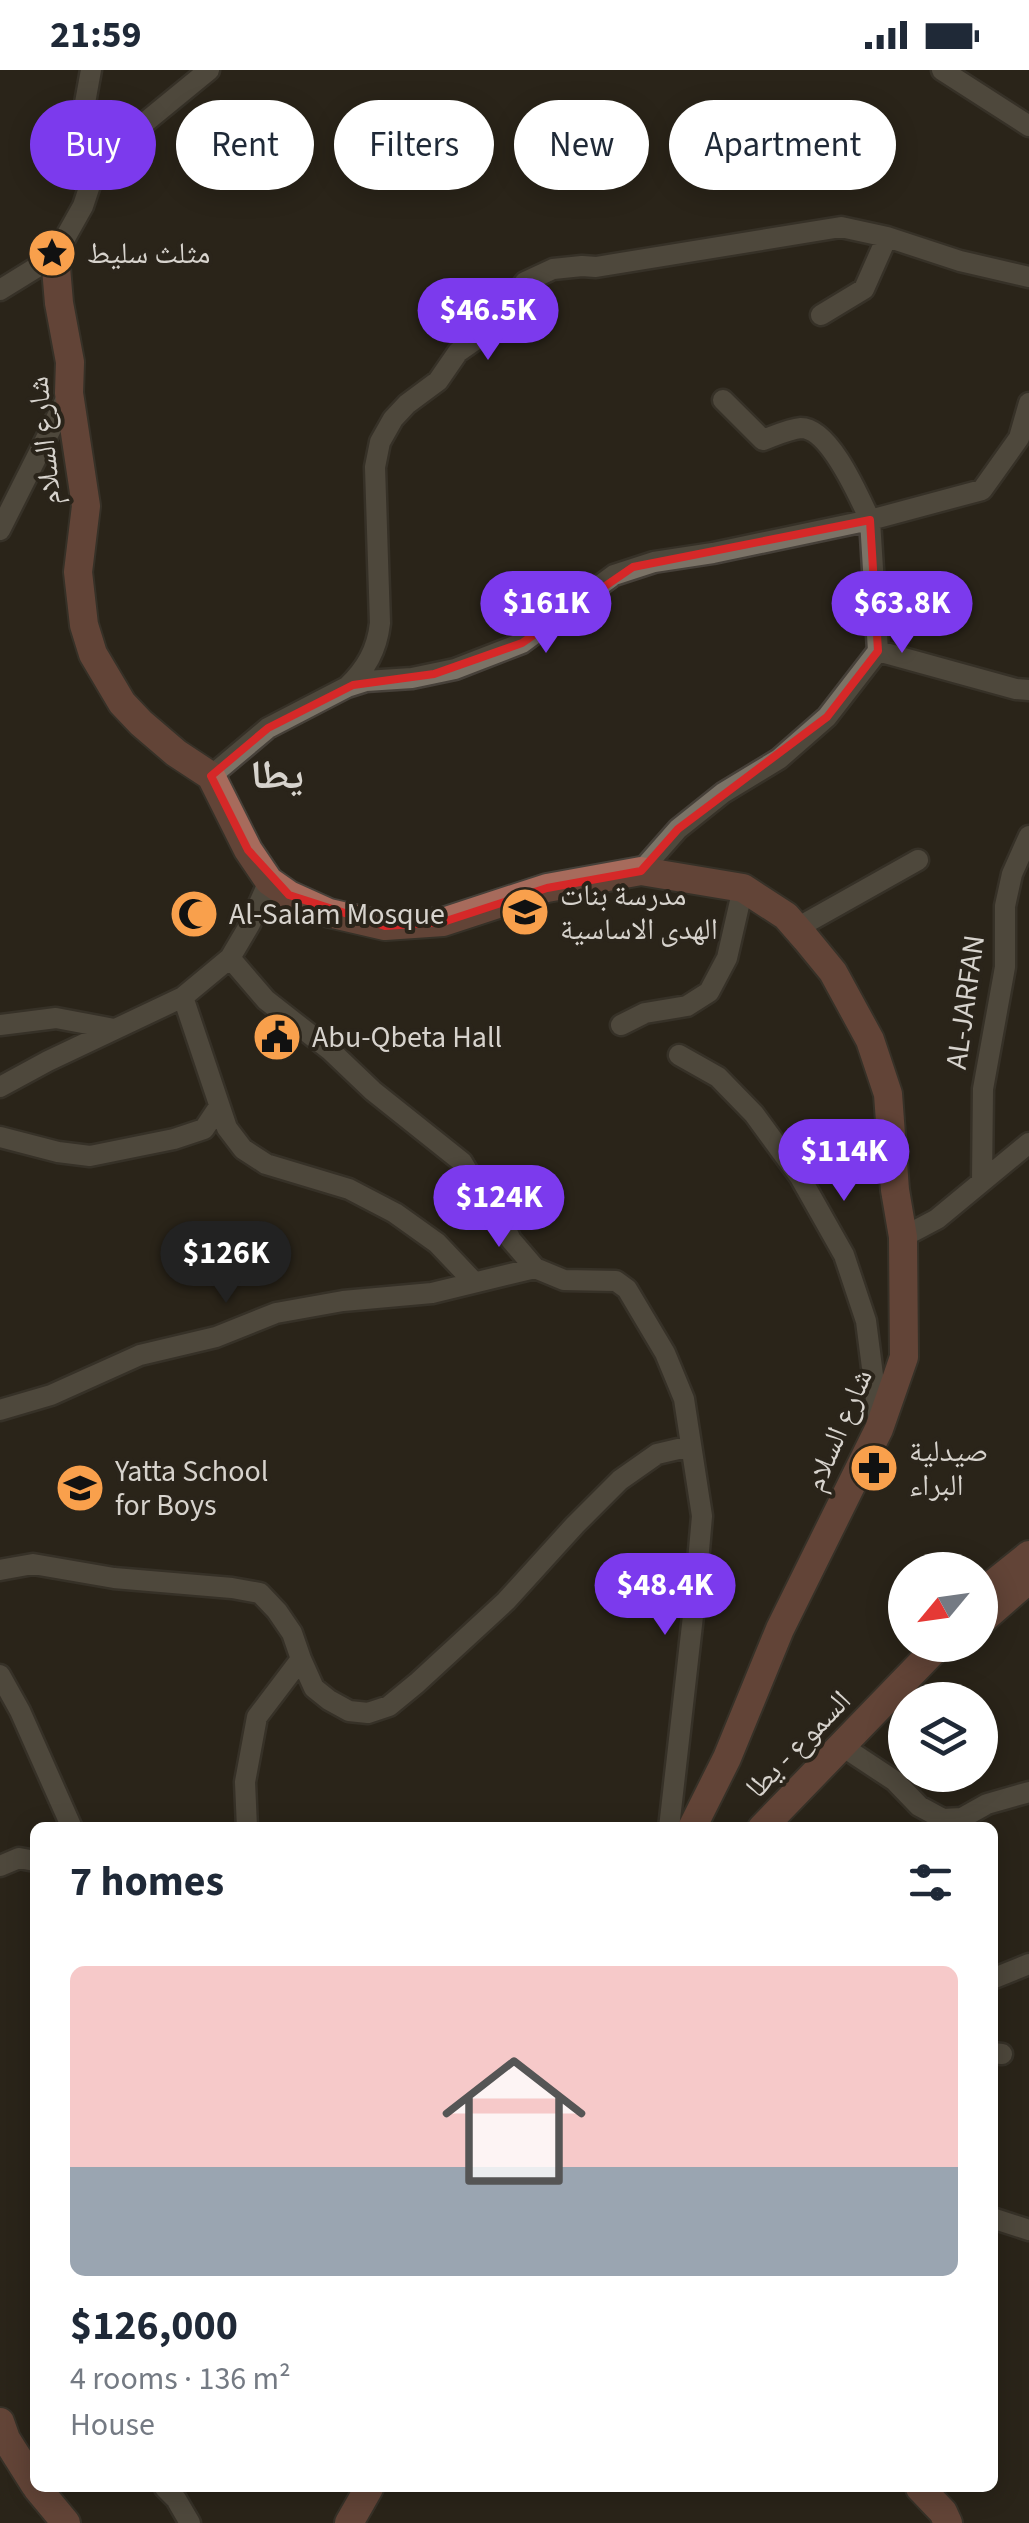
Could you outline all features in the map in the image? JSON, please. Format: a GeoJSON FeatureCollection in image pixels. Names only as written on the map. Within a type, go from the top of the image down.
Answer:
{"type":"FeatureCollection","features":[{"type":"Feature","properties":{"kind":"main road","name":"شارع السلام"},"geometry":{"type":"LineString","coordinates":[[55,256],[86,506],[78,572],[84,624],[93,654],[122,703],[176,753],[211,776],[269,882],[329,913],[385,926],[443,922],[547,888],[642,871],[743,888],[786,916],[797,928],[832,972],[870,1040],[888,1094],[895,1190],[903,1237],[904,1357],[880,1429],[780,1629],[727,1758],[695,1822]]}},
{"type":"Feature","properties":{"kind":"main road"},"geometry":{"type":"LineString","coordinates":[[998,1582],[1029,1555]]}},
{"type":"Feature","properties":{"kind":"main road"},"geometry":{"type":"LineString","coordinates":[[998,1606],[1029,1579]]}},
{"type":"Feature","properties":{"kind":"main road","name":"السموع - يطا"},"geometry":{"type":"LineString","coordinates":[[768,1822],[923,1662]]}},
{"type":"Feature","properties":{"kind":"main road"},"geometry":{"type":"LineString","coordinates":[[0,2422],[30,2477]]}},
{"type":"Feature","properties":{"kind":"main road"},"geometry":{"type":"LineString","coordinates":[[41,2492],[66,2523]]}},
{"type":"Feature","properties":{"kind":"main road"},"geometry":{"type":"LineString","coordinates":[[350,2523],[367,2492]]}},
{"type":"Feature","properties":{"kind":"main road"},"geometry":{"type":"LineString","coordinates":[[924,2492],[948,2523]]}},
{"type":"Feature","properties":{"kind":"street"},"geometry":{"type":"LineString","coordinates":[[86,100],[91,70]]}},
{"type":"Feature","properties":{"kind":"street"},"geometry":{"type":"LineString","coordinates":[[156,113],[208,70]]}},
{"type":"Feature","properties":{"kind":"street"},"geometry":{"type":"LineString","coordinates":[[942,70],[1029,126]]}},
{"type":"Feature","properties":{"kind":"street"},"geometry":{"type":"LineString","coordinates":[[0,290],[55,256],[88,190]]}},
{"type":"Feature","properties":{"kind":"street"},"geometry":{"type":"LineString","coordinates":[[347,688],[369,660],[380,623],[375,468],[386,430],[407,404],[438,381],[458,352],[498,321],[525,282],[567,266],[596,267],[841,227],[1029,277]]}},
{"type":"Feature","properties":{"kind":"street"},"geometry":{"type":"LineString","coordinates":[[821,316],[864,289],[887,237]]}},
{"type":"Feature","properties":{"kind":"street"},"geometry":{"type":"LineString","coordinates":[[0,530],[69,393]]}},
{"type":"Feature","properties":{"kind":"street"},"geometry":{"type":"LineString","coordinates":[[642,871],[678,830],[723,794],[779,759],[827,716],[878,651],[870,520],[840,461],[815,432],[801,428],[763,440],[722,400]]}},
{"type":"Feature","properties":{"kind":"street"},"geometry":{"type":"LineString","coordinates":[[211,776],[268,728],[347,688],[366,681],[444,672],[522,643],[606,578],[633,567],[870,520],[982,490],[1024,437],[1029,403]]}},
{"type":"Feature","properties":{"kind":"street"},"geometry":{"type":"LineString","coordinates":[[878,651],[1029,690]]}},
{"type":"Feature","properties":{"kind":"street","name":"AL-JARFAN"},"geometry":{"type":"LineString","coordinates":[[982,1181],[984,1089],[1005,967],[1005,906],[1012,874],[1029,836]]}},
{"type":"Feature","properties":{"kind":"street"},"geometry":{"type":"LineString","coordinates":[[797,928],[918,860]]}},
{"type":"Feature","properties":{"kind":"street"},"geometry":{"type":"LineString","coordinates":[[0,1087],[183,997],[230,958],[269,882]]}},
{"type":"Feature","properties":{"kind":"street"},"geometry":{"type":"LineString","coordinates":[[621,1024],[644,1014],[687,1006],[709,992],[727,958],[743,888]]}},
{"type":"Feature","properties":{"kind":"street"},"geometry":{"type":"LineString","coordinates":[[230,958],[266,1000],[462,1162],[500,1217],[510,1240],[535,1268],[564,1280],[616,1281],[626,1289],[665,1353],[684,1399],[702,1516],[670,1822]]}},
{"type":"Feature","properties":{"kind":"street"},"geometry":{"type":"LineString","coordinates":[[183,997],[218,1108],[234,1140],[254,1158],[349,1189],[384,1206],[436,1243],[473,1282]]}},
{"type":"Feature","properties":{"kind":"street"},"geometry":{"type":"LineString","coordinates":[[0,1026],[56,1018],[114,1030]]}},
{"type":"Feature","properties":{"kind":"street"},"geometry":{"type":"LineString","coordinates":[[680,1055],[718,1076],[754,1114],[800,1177],[844,1255],[866,1321],[880,1429]]}},
{"type":"Feature","properties":{"kind":"street"},"geometry":{"type":"LineString","coordinates":[[0,1138],[90,1156],[160,1143],[204,1129],[218,1108]]}},
{"type":"Feature","properties":{"kind":"street"},"geometry":{"type":"LineString","coordinates":[[903,1237],[937,1219],[1029,1143]]}},
{"type":"Feature","properties":{"kind":"street"},"geometry":{"type":"LineString","coordinates":[[0,1410],[51,1395],[140,1355],[216,1337],[276,1312],[432,1293],[535,1268]]}},
{"type":"Feature","properties":{"kind":"street"},"geometry":{"type":"LineString","coordinates":[[0,1570],[33,1564],[114,1578],[260,1594],[292,1634],[314,1688],[349,1711],[368,1713],[389,1706],[506,1601],[620,1480],[657,1454],[691,1446]]}},
{"type":"Feature","properties":{"kind":"street"},"geometry":{"type":"LineString","coordinates":[[247,1822],[245,1782],[257,1717],[301,1660]]}},
{"type":"Feature","properties":{"kind":"street"},"geometry":{"type":"LineString","coordinates":[[0,1675],[69,1822]]}},
{"type":"Feature","properties":{"kind":"street"},"geometry":{"type":"LineString","coordinates":[[842,1746],[895,1781],[919,1806],[943,1818],[957,1819],[987,1804],[1029,1792]]}},
{"type":"Feature","properties":{"kind":"street"},"geometry":{"type":"LineString","coordinates":[[0,1866],[19,1858],[30,1861]]}},
{"type":"Feature","properties":{"kind":"street"},"geometry":{"type":"LineString","coordinates":[[998,1977],[1029,1964]]}},
{"type":"Feature","properties":{"kind":"street"},"geometry":{"type":"LineString","coordinates":[[998,2220],[1029,2230]]}},
{"type":"Feature","properties":{"kind":"street"},"geometry":{"type":"LineString","coordinates":[[169,2492],[190,2523]]}},
{"type":"Feature","properties":{"kind":"highlighted area"},"geometry":{"type":"Polygon","coordinates":[[[870,520],[878,651],[827,717],[678,829],[641,871],[547,888],[443,922],[385,926],[289,895],[248,850],[211,776],[268,728],[353,685],[434,674],[522,643],[633,567],[870,520]]]}},
{"type":"Feature","properties":{"kind":"place","name":"مثلث سليط"},"geometry":{"type":"Point","coordinates":[52,253]}},
{"type":"Feature","properties":{"kind":"place","name":"مدرسة بنات الهدى الاساسية"},"geometry":{"type":"Point","coordinates":[525,912]}},
{"type":"Feature","properties":{"kind":"place","name":"Al-Salam Mosque"},"geometry":{"type":"Point","coordinates":[194,914]}},
{"type":"Feature","properties":{"kind":"place","name":"Abu-Qbeta Hall"},"geometry":{"type":"Point","coordinates":[277,1037]}},
{"type":"Feature","properties":{"kind":"place","name":"صيدلية البراء"},"geometry":{"type":"Point","coordinates":[874,1468]}},
{"type":"Feature","properties":{"kind":"place","name":"Yatta School for Boys"},"geometry":{"type":"Point","coordinates":[80,1488]}},
{"type":"Feature","properties":{"kind":"district","name":"يطا"},"geometry":{"type":"Point","coordinates":[277,774]}}]}
